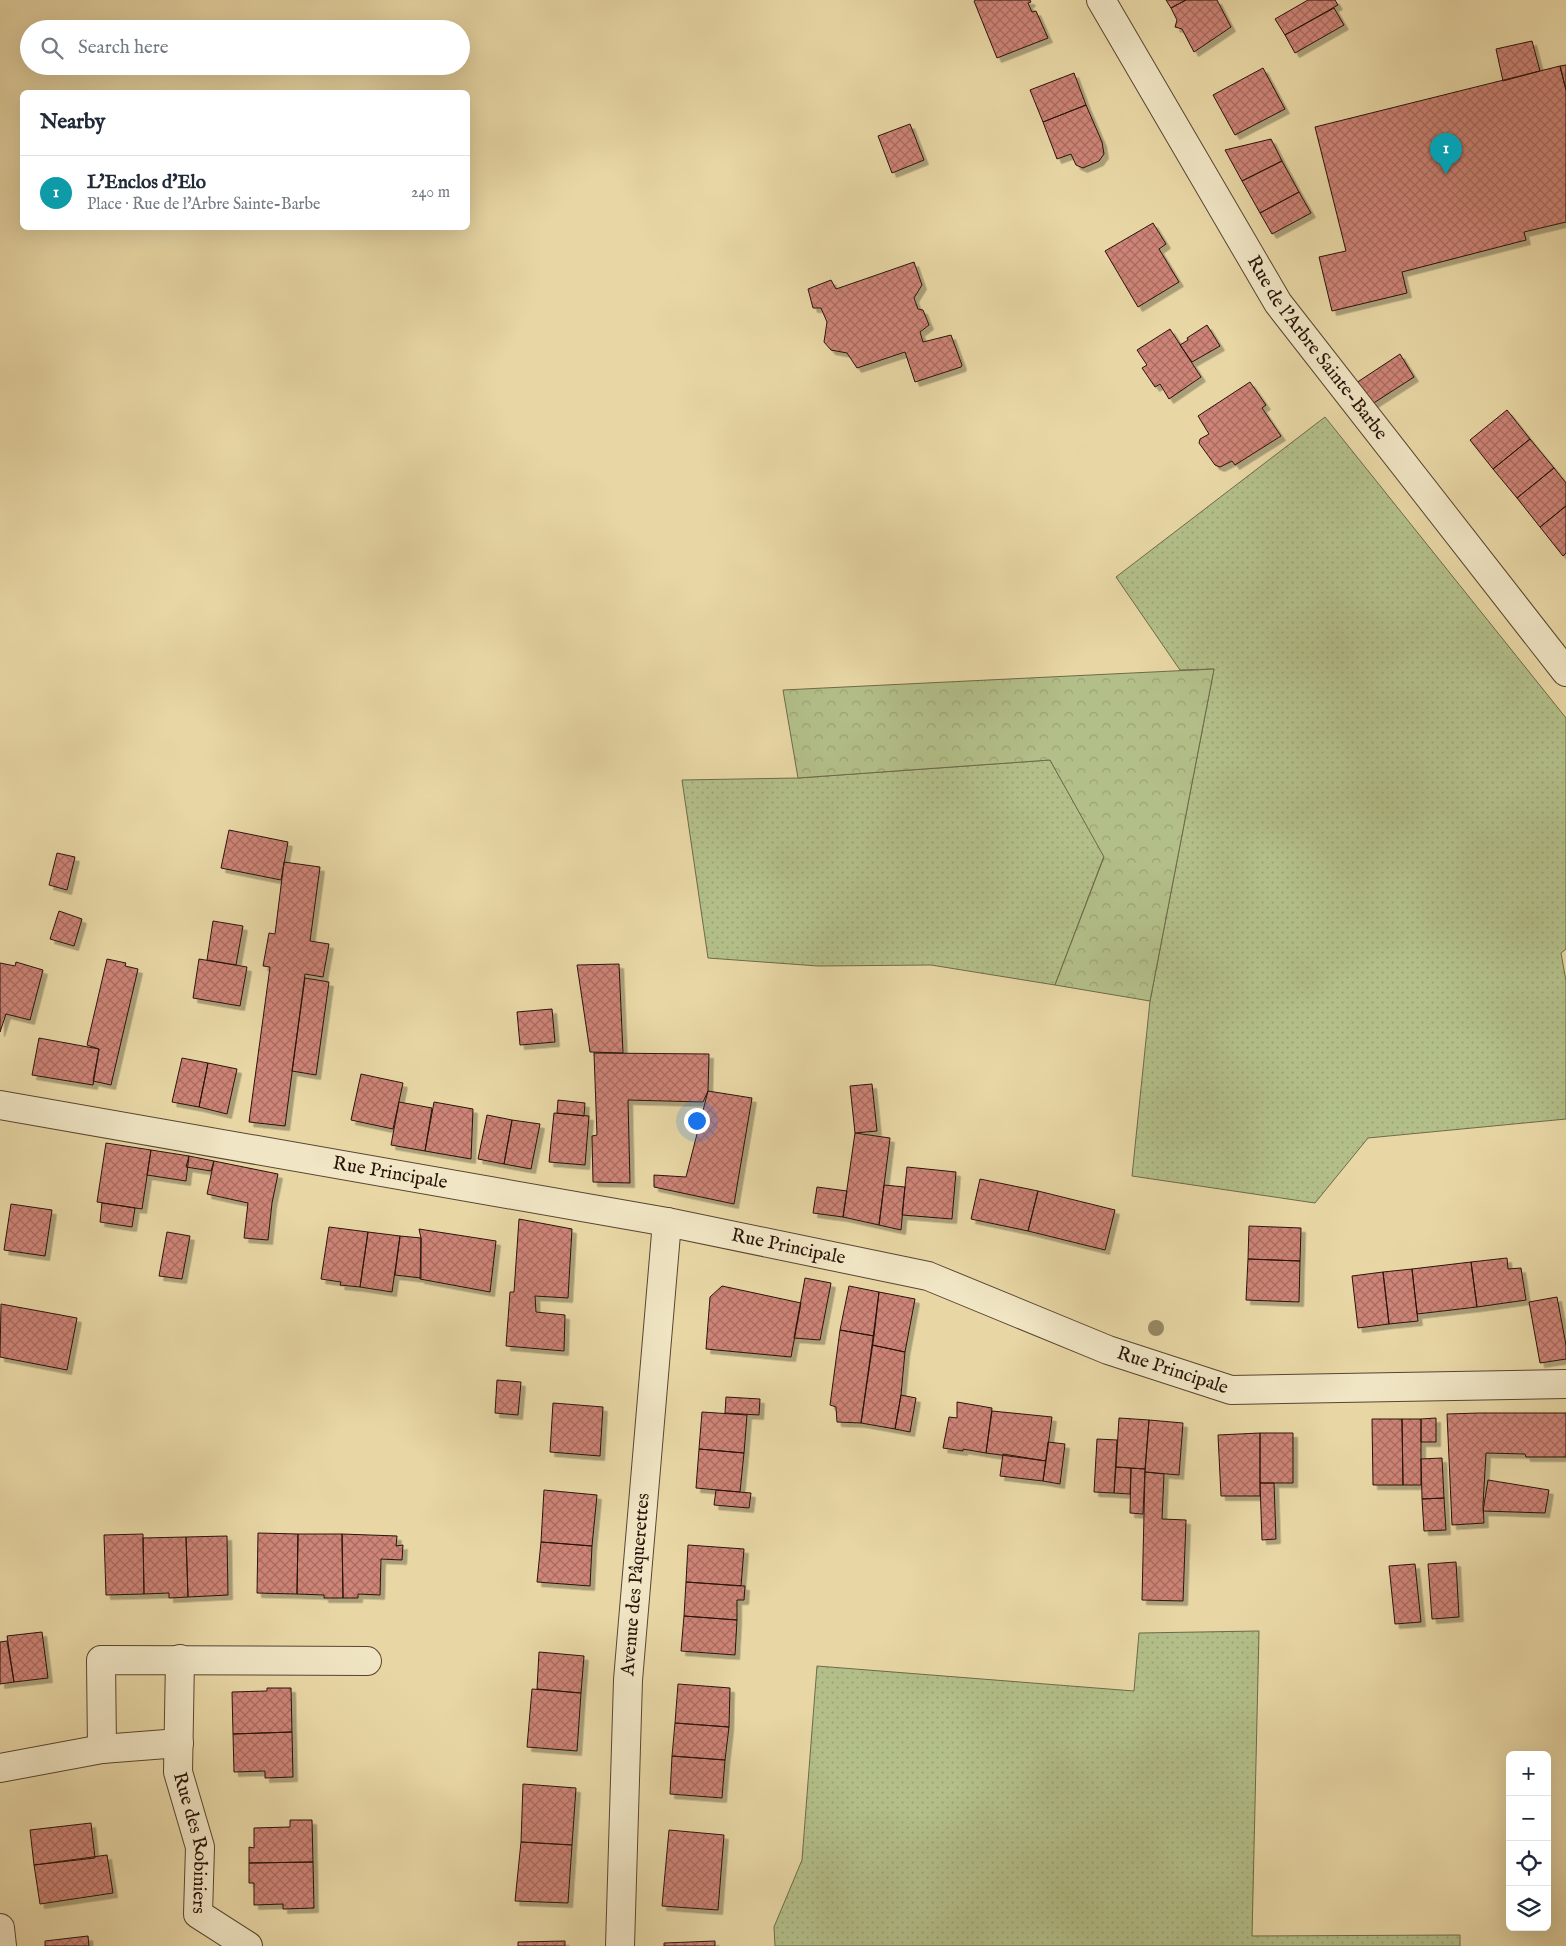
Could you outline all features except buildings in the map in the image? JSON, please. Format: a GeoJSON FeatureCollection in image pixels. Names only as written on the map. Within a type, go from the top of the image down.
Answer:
{"type":"FeatureCollection","features":[{"type":"Feature","properties":{"kind":"street","name":"Rue de l'Arbre Sainte-Barbe"},"geometry":{"type":"LineString","coordinates":[[1101,0],[1278,303],[1566,672]]}},
{"type":"Feature","properties":{"kind":"street","name":"Rue Principale"},"geometry":{"type":"LineString","coordinates":[[0,1105],[667,1222],[928,1276],[1108,1350],[1231,1390],[1566,1384]]}},
{"type":"Feature","properties":{"kind":"street","name":"Avenue des Pâquerettes"},"geometry":{"type":"LineString","coordinates":[[620,1946],[628,1680],[667,1222]]}},
{"type":"Feature","properties":{"kind":"street","name":"Rue des Robiniers"},"geometry":{"type":"LineString","coordinates":[[180,1659],[178,1772],[200,1847],[198,1914],[248,1946]]}},
{"type":"Feature","properties":{"kind":"street"},"geometry":{"type":"LineString","coordinates":[[102,1749],[101,1660],[367,1661]]}},
{"type":"Feature","properties":{"kind":"street","name":"Rue des Robiniers"},"geometry":{"type":"LineString","coordinates":[[0,1768],[102,1749],[179,1743]]}},
{"type":"Feature","properties":{"kind":"street"},"geometry":{"type":"LineString","coordinates":[[0,1928],[2,1946]]}},
{"type":"Feature","properties":{"kind":"green space"},"geometry":{"type":"Polygon","coordinates":[[[1325,417],[1566,718],[1566,949],[1561,953],[1566,981],[1566,1119],[1368,1138],[1315,1203],[1132,1176],[1150,1001],[1214,669],[1180,670],[1116,577],[1325,417]]]}},
{"type":"Feature","properties":{"kind":"green space"},"geometry":{"type":"Polygon","coordinates":[[[1214,669],[1150,1001],[1055,985],[1104,857],[1050,760],[798,778],[783,690],[1214,669]]]}},
{"type":"Feature","properties":{"kind":"green space"},"geometry":{"type":"Polygon","coordinates":[[[1050,760],[1104,856],[1055,985],[931,965],[818,966],[708,958],[682,780],[798,778],[1050,760]]]}},
{"type":"Feature","properties":{"kind":"green space"},"geometry":{"type":"Polygon","coordinates":[[[1259,1631],[1252,1936],[1460,1935],[1460,1946],[775,1946],[774,1927],[802,1860],[817,1666],[1134,1691],[1139,1633],[1259,1631]]]}},
{"type":"Feature","properties":{"kind":"place","name":"L'Enclos d'Elo"},"geometry":{"type":"Point","coordinates":[1446,174]}}]}
